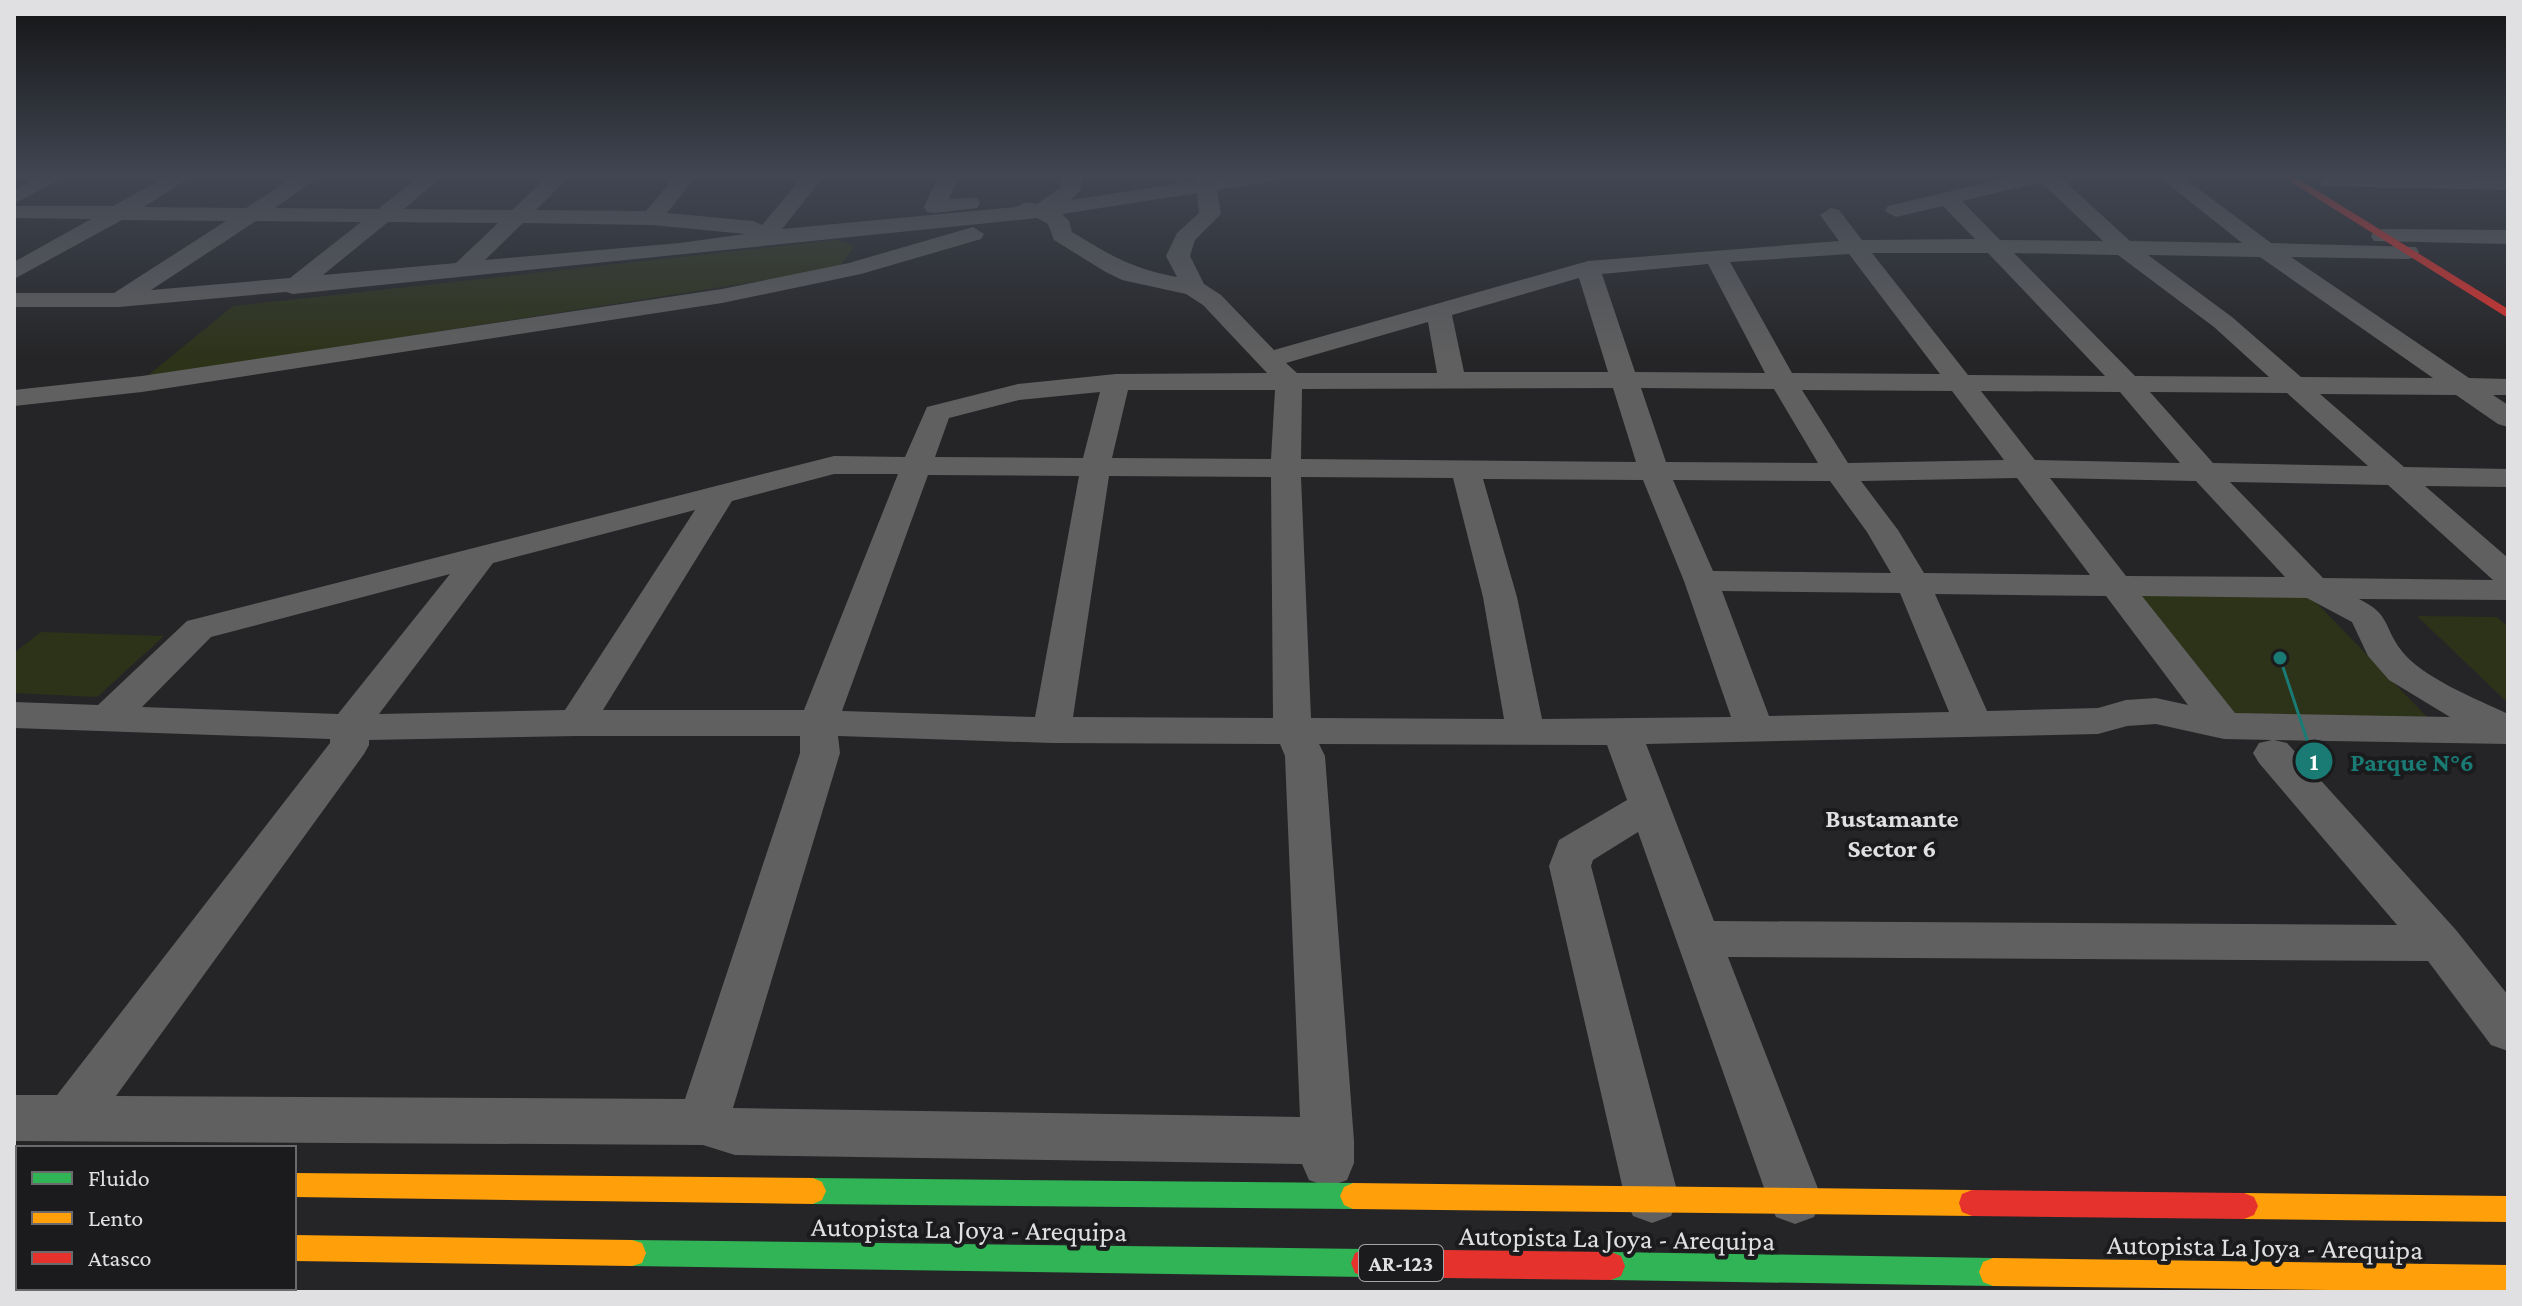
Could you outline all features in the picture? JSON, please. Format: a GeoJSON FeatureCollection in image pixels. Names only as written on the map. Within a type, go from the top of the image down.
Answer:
{"type":"FeatureCollection","features":[{"type":"Feature","properties":{"kind":"main road"},"geometry":{"type":"LineString","coordinates":[[2402,236],[2508,314]]}},
{"type":"Feature","properties":{"kind":"main road"},"geometry":{"type":"LineString","coordinates":[[2413,244],[2444,252]]}},
{"type":"Feature","properties":{"kind":"main road","name":"Autopista La Joya - Arequipa"},"geometry":{"type":"LineString","coordinates":[[296,1185],[2508,1209]]}},
{"type":"Feature","properties":{"kind":"main road","name":"Autopista La Joya - Arequipa"},"geometry":{"type":"LineString","coordinates":[[296,1248],[2508,1279]]}},
{"type":"Feature","properties":{"kind":"street"},"geometry":{"type":"LineString","coordinates":[[14,272],[76,236]]}},
{"type":"Feature","properties":{"kind":"street"},"geometry":{"type":"LineString","coordinates":[[119,300],[216,236]]}},
{"type":"Feature","properties":{"kind":"street"},"geometry":{"type":"LineString","coordinates":[[293,287],[356,236]]}},
{"type":"Feature","properties":{"kind":"street"},"geometry":{"type":"LineString","coordinates":[[460,272],[496,236]]}},
{"type":"Feature","properties":{"kind":"street"},"geometry":{"type":"LineString","coordinates":[[14,300],[119,300],[293,287],[680,250],[759,236]]}},
{"type":"Feature","properties":{"kind":"street"},"geometry":{"type":"LineString","coordinates":[[14,398],[142,384],[748,291],[853,269],[969,236]]}},
{"type":"Feature","properties":{"kind":"street"},"geometry":{"type":"LineString","coordinates":[[1063,236],[1091,255],[1130,275],[1194,288],[1226,311],[1278,371],[1286,468],[1292,729],[1305,756],[1329,1196]]}},
{"type":"Feature","properties":{"kind":"street"},"geometry":{"type":"LineString","coordinates":[[1187,236],[1178,256],[1194,288]]}},
{"type":"Feature","properties":{"kind":"street"},"geometry":{"type":"LineString","coordinates":[[1848,236],[2224,726]]}},
{"type":"Feature","properties":{"kind":"street"},"geometry":{"type":"LineString","coordinates":[[1982,236],[2127,383],[2206,474],[2314,588],[2366,616],[2386,656],[2402,672],[2450,702],[2508,730]]}},
{"type":"Feature","properties":{"kind":"street"},"geometry":{"type":"LineString","coordinates":[[2111,236],[2223,322],[2508,575]]}},
{"type":"Feature","properties":{"kind":"street"},"geometry":{"type":"LineString","coordinates":[[2247,236],[2508,418]]}},
{"type":"Feature","properties":{"kind":"street"},"geometry":{"type":"LineString","coordinates":[[2382,236],[2413,244]]}},
{"type":"Feature","properties":{"kind":"street"},"geometry":{"type":"LineString","coordinates":[[1278,371],[1439,311],[1588,268],[1857,247],[2267,251],[2508,237]]}},
{"type":"Feature","properties":{"kind":"street"},"geometry":{"type":"LineString","coordinates":[[1716,257],[1784,383],[1839,472],[1882,530],[1912,581],[1974,725]]}},
{"type":"Feature","properties":{"kind":"street"},"geometry":{"type":"LineString","coordinates":[[1588,268],[1654,471],[1701,581],[1755,729]]}},
{"type":"Feature","properties":{"kind":"street"},"geometry":{"type":"LineString","coordinates":[[1439,311],[1452,381]]}},
{"type":"Feature","properties":{"kind":"street"},"geometry":{"type":"LineString","coordinates":[[722,1190],[719,1127],[820,753],[818,723],[937,413],[1018,392],[1278,371],[1452,381],[2508,387]]}},
{"type":"Feature","properties":{"kind":"street"},"geometry":{"type":"LineString","coordinates":[[1052,730],[1095,469],[1116,382]]}},
{"type":"Feature","properties":{"kind":"street"},"geometry":{"type":"LineString","coordinates":[[109,717],[199,629],[834,465],[1466,471],[2028,469],[2508,478]]}},
{"type":"Feature","properties":{"kind":"street"},"geometry":{"type":"LineString","coordinates":[[1466,471],[1500,597],[1525,730]]}},
{"type":"Feature","properties":{"kind":"street"},"geometry":{"type":"LineString","coordinates":[[576,723],[721,494]]}},
{"type":"Feature","properties":{"kind":"street"},"geometry":{"type":"LineString","coordinates":[[69,1119],[350,745],[348,727],[481,557]]}},
{"type":"Feature","properties":{"kind":"street"},"geometry":{"type":"LineString","coordinates":[[1701,581],[2508,590]]}},
{"type":"Feature","properties":{"kind":"street"},"geometry":{"type":"LineString","coordinates":[[14,715],[348,727],[818,723],[1052,730],[1622,732],[2098,721],[2126,713],[2156,711],[2224,726],[2508,730]]}},
{"type":"Feature","properties":{"kind":"street"},"geometry":{"type":"LineString","coordinates":[[1622,732],[1795,1199]]}},
{"type":"Feature","properties":{"kind":"street"},"geometry":{"type":"LineString","coordinates":[[2273,753],[2440,943],[2508,1031]]}},
{"type":"Feature","properties":{"kind":"street"},"geometry":{"type":"LineString","coordinates":[[1649,806],[1574,851],[1570,866],[1652,1198]]}},
{"type":"Feature","properties":{"kind":"street"},"geometry":{"type":"LineString","coordinates":[[1699,939],[2440,943]]}},
{"type":"Feature","properties":{"kind":"street"},"geometry":{"type":"LineString","coordinates":[[14,1118],[719,1127],[1328,1141]]}},
{"type":"Feature","properties":{"kind":"green space"},"geometry":{"type":"Polygon","coordinates":[[[836,240],[855,246],[838,269],[146,377],[233,306],[836,240]]]}},
{"type":"Feature","properties":{"kind":"green space"},"geometry":{"type":"Polygon","coordinates":[[[2140,595],[2311,597],[2428,718],[2239,718],[2140,595]]]}},
{"type":"Feature","properties":{"kind":"green space"},"geometry":{"type":"Polygon","coordinates":[[[2417,616],[2497,617],[2508,627],[2508,703],[2417,616]]]}},
{"type":"Feature","properties":{"kind":"green space"},"geometry":{"type":"Polygon","coordinates":[[[41,632],[164,636],[97,697],[14,693],[14,653],[41,632]]]}},
{"type":"Feature","properties":{"kind":"traffic: fast"},"geometry":{"type":"LineString","coordinates":[[813,1191],[1353,1196]]}},
{"type":"Feature","properties":{"kind":"traffic: fast"},"geometry":{"type":"LineString","coordinates":[[632,1253],[1365,1263]]}},
{"type":"Feature","properties":{"kind":"traffic: fast"},"geometry":{"type":"LineString","coordinates":[[1611,1266],[1993,1272]]}},
{"type":"Feature","properties":{"kind":"traffic: slow"},"geometry":{"type":"LineString","coordinates":[[296,1185],[813,1191]]}},
{"type":"Feature","properties":{"kind":"traffic: slow"},"geometry":{"type":"LineString","coordinates":[[1353,1196],[1972,1203]]}},
{"type":"Feature","properties":{"kind":"traffic: slow"},"geometry":{"type":"LineString","coordinates":[[2244,1206],[2508,1209]]}},
{"type":"Feature","properties":{"kind":"traffic: slow"},"geometry":{"type":"LineString","coordinates":[[296,1248],[632,1253]]}},
{"type":"Feature","properties":{"kind":"traffic: slow"},"geometry":{"type":"LineString","coordinates":[[1993,1272],[2508,1279]]}},
{"type":"Feature","properties":{"kind":"traffic: jam"},"geometry":{"type":"LineString","coordinates":[[2383,236],[2508,314]]}},
{"type":"Feature","properties":{"kind":"traffic: jam"},"geometry":{"type":"LineString","coordinates":[[1972,1203],[2244,1206]]}},
{"type":"Feature","properties":{"kind":"traffic: jam"},"geometry":{"type":"LineString","coordinates":[[1365,1263],[1611,1266]]}},
{"type":"Feature","properties":{"kind":"place","name":"Parque N°6"},"geometry":{"type":"Point","coordinates":[2280,658]}},
{"type":"Feature","properties":{"kind":"district","name":"Bustamante Sector 6"},"geometry":{"type":"Point","coordinates":[1892,833]}}]}
